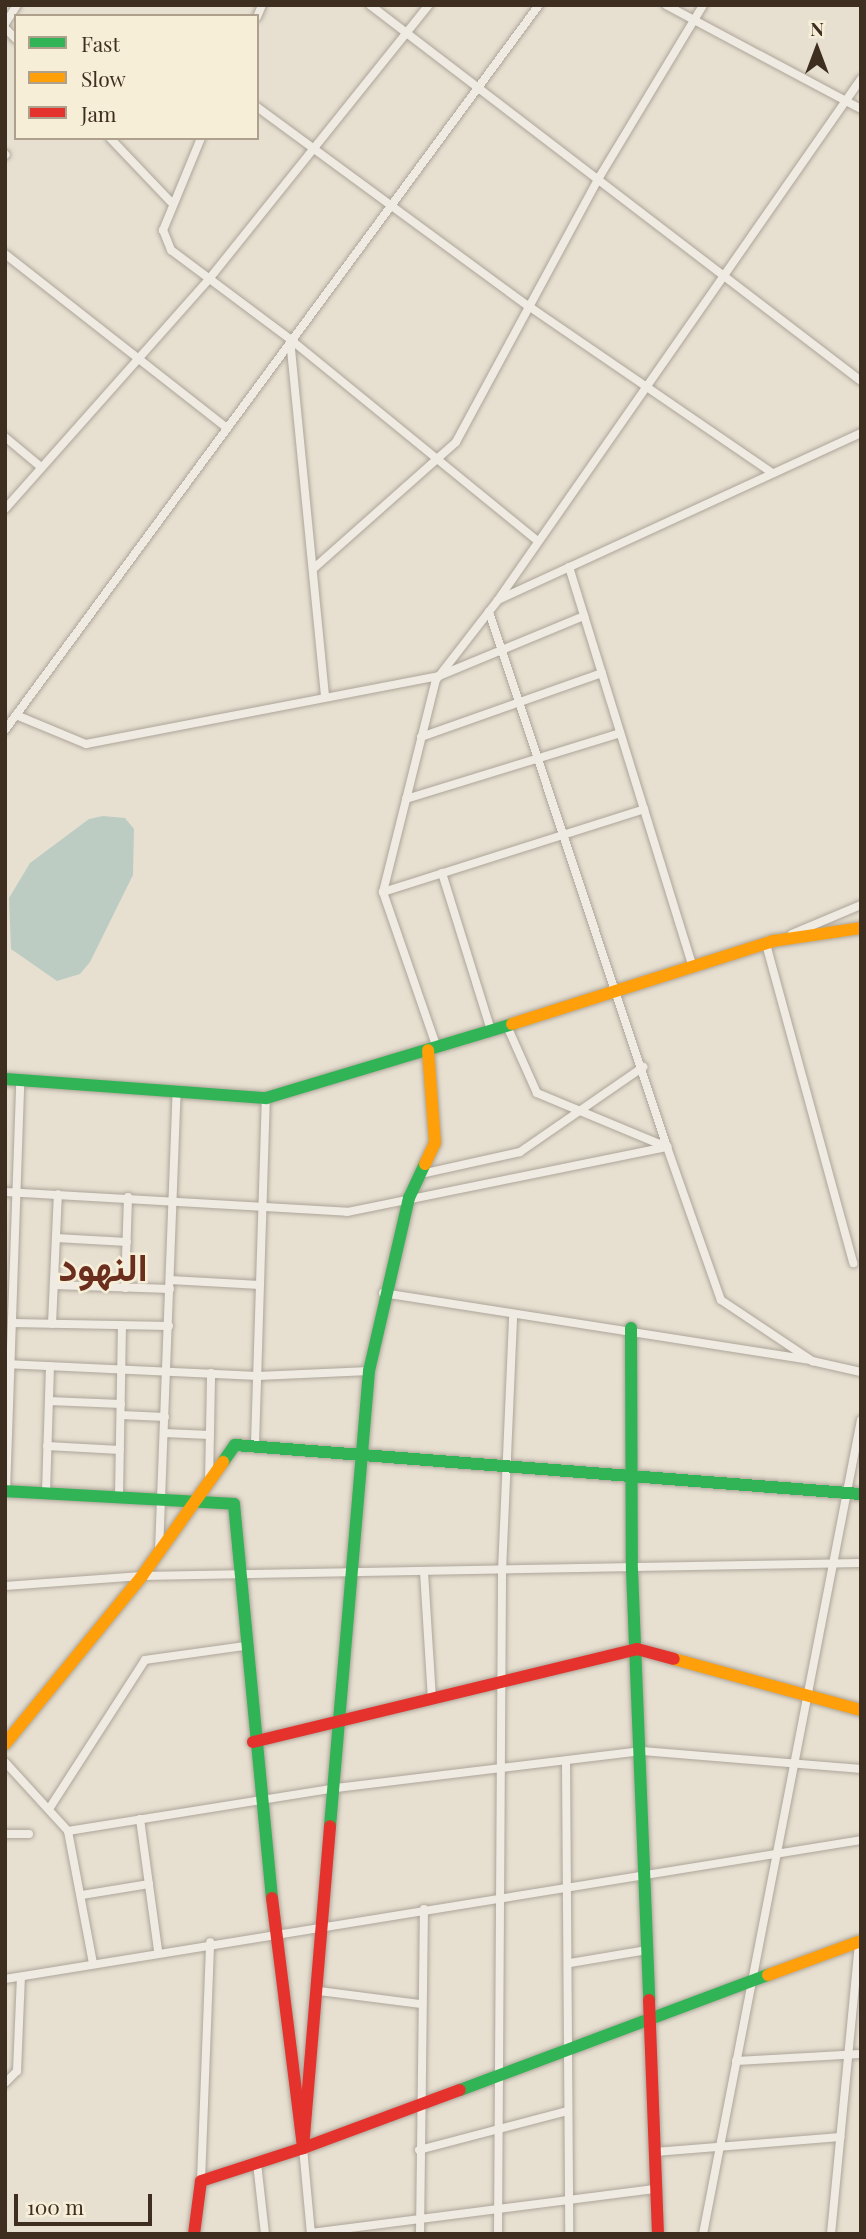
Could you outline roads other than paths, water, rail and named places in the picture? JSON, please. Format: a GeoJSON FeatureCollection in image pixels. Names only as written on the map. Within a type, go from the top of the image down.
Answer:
{"type":"FeatureCollection","features":[{"type":"Feature","properties":{"kind":"main road"},"geometry":{"type":"LineString","coordinates":[[5,1079],[266,1098],[433,1049],[770,942],[861,928]]}},
{"type":"Feature","properties":{"kind":"main road"},"geometry":{"type":"LineString","coordinates":[[303,2148],[327,1924],[369,1371],[383,1293],[409,1198],[435,1143],[433,1049]]}},
{"type":"Feature","properties":{"kind":"main road"},"geometry":{"type":"LineString","coordinates":[[631,1328],[632,1570],[642,1751],[658,2234]]}},
{"type":"Feature","properties":{"kind":"main road"},"geometry":{"type":"LineString","coordinates":[[5,1744],[142,1576],[235,1445],[256,1444],[861,1493]]}},
{"type":"Feature","properties":{"kind":"main road"},"geometry":{"type":"LineString","coordinates":[[6,1491],[162,1497],[234,1504],[253,1742],[303,2148]]}},
{"type":"Feature","properties":{"kind":"main road"},"geometry":{"type":"LineString","coordinates":[[253,1742],[637,1649],[804,1690],[861,1710]]}},
{"type":"Feature","properties":{"kind":"main road"},"geometry":{"type":"LineString","coordinates":[[194,2234],[201,2181],[303,2148],[502,2072],[650,2023],[860,1942]]}},
{"type":"Feature","properties":{"kind":"street"},"geometry":{"type":"LineString","coordinates":[[5,26],[17,5]]}},
{"type":"Feature","properties":{"kind":"street"},"geometry":{"type":"LineString","coordinates":[[370,5],[409,30],[482,85],[861,382]]}},
{"type":"Feature","properties":{"kind":"street"},"geometry":{"type":"LineString","coordinates":[[5,509],[135,355],[210,278],[429,5]]}},
{"type":"Feature","properties":{"kind":"street"},"geometry":{"type":"LineString","coordinates":[[5,730],[290,339],[393,206],[540,5]]}},
{"type":"Feature","properties":{"kind":"street"},"geometry":{"type":"LineString","coordinates":[[666,5],[861,109]]}},
{"type":"Feature","properties":{"kind":"street"},"geometry":{"type":"LineString","coordinates":[[313,569],[456,442],[527,305],[600,176],[703,5]]}},
{"type":"Feature","properties":{"kind":"street"},"geometry":{"type":"LineString","coordinates":[[433,1049],[383,892],[421,737],[439,676],[498,600],[643,387],[861,79]]}},
{"type":"Feature","properties":{"kind":"street"},"geometry":{"type":"LineString","coordinates":[[259,108],[317,145],[393,206],[527,305],[643,387],[771,472]]}},
{"type":"Feature","properties":{"kind":"street"},"geometry":{"type":"LineString","coordinates":[[112,140],[171,202]]}},
{"type":"Feature","properties":{"kind":"street"},"geometry":{"type":"LineString","coordinates":[[200,140],[171,202],[163,230],[171,250],[290,339],[538,541]]}},
{"type":"Feature","properties":{"kind":"street"},"geometry":{"type":"LineString","coordinates":[[5,255],[226,427]]}},
{"type":"Feature","properties":{"kind":"street"},"geometry":{"type":"LineString","coordinates":[[290,339],[325,696]]}},
{"type":"Feature","properties":{"kind":"street"},"geometry":{"type":"LineString","coordinates":[[5,437],[41,467]]}},
{"type":"Feature","properties":{"kind":"street"},"geometry":{"type":"LineString","coordinates":[[498,600],[771,472],[858,437]]}},
{"type":"Feature","properties":{"kind":"street"},"geometry":{"type":"LineString","coordinates":[[569,567],[693,967]]}},
{"type":"Feature","properties":{"kind":"street"},"geometry":{"type":"LineString","coordinates":[[489,612],[620,990],[667,1147],[721,1300],[812,1361]]}},
{"type":"Feature","properties":{"kind":"street"},"geometry":{"type":"LineString","coordinates":[[16,715],[86,744],[439,676],[584,616]]}},
{"type":"Feature","properties":{"kind":"street"},"geometry":{"type":"LineString","coordinates":[[421,737],[602,673]]}},
{"type":"Feature","properties":{"kind":"street"},"geometry":{"type":"LineString","coordinates":[[406,799],[621,733]]}},
{"type":"Feature","properties":{"kind":"street"},"geometry":{"type":"LineString","coordinates":[[383,892],[644,809]]}},
{"type":"Feature","properties":{"kind":"street"},"geometry":{"type":"LineString","coordinates":[[442,873],[491,1030]]}},
{"type":"Feature","properties":{"kind":"street"},"geometry":{"type":"LineString","coordinates":[[853,1263],[770,942],[861,905]]}},
{"type":"Feature","properties":{"kind":"street"},"geometry":{"type":"LineString","coordinates":[[507,1026],[537,1093],[667,1147]]}},
{"type":"Feature","properties":{"kind":"street"},"geometry":{"type":"LineString","coordinates":[[421,1174],[520,1152],[582,1112],[643,1067]]}},
{"type":"Feature","properties":{"kind":"street"},"geometry":{"type":"LineString","coordinates":[[6,1491],[8,1365],[12,1323],[9,1285],[20,1082]]}},
{"type":"Feature","properties":{"kind":"street"},"geometry":{"type":"LineString","coordinates":[[159,1552],[177,1092]]}},
{"type":"Feature","properties":{"kind":"street"},"geometry":{"type":"LineString","coordinates":[[256,1444],[266,1098]]}},
{"type":"Feature","properties":{"kind":"street"},"geometry":{"type":"LineString","coordinates":[[5,1192],[347,1212],[667,1147]]}},
{"type":"Feature","properties":{"kind":"street"},"geometry":{"type":"LineString","coordinates":[[52,1324],[58,1194]]}},
{"type":"Feature","properties":{"kind":"street"},"geometry":{"type":"LineString","coordinates":[[125,1288],[128,1198]]}},
{"type":"Feature","properties":{"kind":"street"},"geometry":{"type":"LineString","coordinates":[[56,1238],[127,1242]]}},
{"type":"Feature","properties":{"kind":"street"},"geometry":{"type":"LineString","coordinates":[[54,1285],[125,1288],[170,1284],[260,1285]]}},
{"type":"Feature","properties":{"kind":"street"},"geometry":{"type":"LineString","coordinates":[[383,1293],[513,1315],[631,1328],[861,1372]]}},
{"type":"Feature","properties":{"kind":"street"},"geometry":{"type":"LineString","coordinates":[[498,2234],[502,2072],[500,1897],[505,1681],[502,1571],[513,1315]]}},
{"type":"Feature","properties":{"kind":"street"},"geometry":{"type":"LineString","coordinates":[[12,1323],[169,1325]]}},
{"type":"Feature","properties":{"kind":"street"},"geometry":{"type":"LineString","coordinates":[[119,1496],[122,1325]]}},
{"type":"Feature","properties":{"kind":"street"},"geometry":{"type":"LineString","coordinates":[[8,1365],[258,1376],[369,1371]]}},
{"type":"Feature","properties":{"kind":"street"},"geometry":{"type":"LineString","coordinates":[[46,1493],[50,1366]]}},
{"type":"Feature","properties":{"kind":"street"},"geometry":{"type":"LineString","coordinates":[[209,1482],[211,1373]]}},
{"type":"Feature","properties":{"kind":"street"},"geometry":{"type":"LineString","coordinates":[[49,1401],[121,1404]]}},
{"type":"Feature","properties":{"kind":"street"},"geometry":{"type":"LineString","coordinates":[[121,1415],[165,1417]]}},
{"type":"Feature","properties":{"kind":"street"},"geometry":{"type":"LineString","coordinates":[[703,2234],[776,1854],[804,1690],[861,1420]]}},
{"type":"Feature","properties":{"kind":"street"},"geometry":{"type":"LineString","coordinates":[[164,1433],[209,1434]]}},
{"type":"Feature","properties":{"kind":"street"},"geometry":{"type":"LineString","coordinates":[[47,1446],[120,1450]]}},
{"type":"Feature","properties":{"kind":"street"},"geometry":{"type":"LineString","coordinates":[[5,1586],[142,1576],[632,1570],[861,1563]]}},
{"type":"Feature","properties":{"kind":"street"},"geometry":{"type":"LineString","coordinates":[[424,1572],[432,1699]]}},
{"type":"Feature","properties":{"kind":"street"},"geometry":{"type":"LineString","coordinates":[[49,1809],[145,1660],[246,1646]]}},
{"type":"Feature","properties":{"kind":"street"},"geometry":{"type":"LineString","coordinates":[[68,1831],[336,1788],[503,1770],[642,1751],[861,1769]]}},
{"type":"Feature","properties":{"kind":"street"},"geometry":{"type":"LineString","coordinates":[[566,1761],[570,1963],[566,2199],[569,2234]]}},
{"type":"Feature","properties":{"kind":"street"},"geometry":{"type":"LineString","coordinates":[[5,1762],[68,1831],[93,1963]]}},
{"type":"Feature","properties":{"kind":"street"},"geometry":{"type":"LineString","coordinates":[[140,1819],[158,1950]]}},
{"type":"Feature","properties":{"kind":"street"},"geometry":{"type":"LineString","coordinates":[[5,1834],[29,1835]]}},
{"type":"Feature","properties":{"kind":"street"},"geometry":{"type":"LineString","coordinates":[[5,1979],[158,1950],[861,1840]]}},
{"type":"Feature","properties":{"kind":"street"},"geometry":{"type":"LineString","coordinates":[[82,1895],[149,1884]]}},
{"type":"Feature","properties":{"kind":"street"},"geometry":{"type":"LineString","coordinates":[[420,2234],[418,2104],[424,1909]]}},
{"type":"Feature","properties":{"kind":"street"},"geometry":{"type":"LineString","coordinates":[[201,2181],[210,1942]]}},
{"type":"Feature","properties":{"kind":"street"},"geometry":{"type":"LineString","coordinates":[[831,2234],[860,1942]]}},
{"type":"Feature","properties":{"kind":"street"},"geometry":{"type":"LineString","coordinates":[[570,1963],[647,1950]]}},
{"type":"Feature","properties":{"kind":"street"},"geometry":{"type":"LineString","coordinates":[[5,2083],[17,2071],[21,1977]]}},
{"type":"Feature","properties":{"kind":"street"},"geometry":{"type":"LineString","coordinates":[[319,1991],[421,2004]]}},
{"type":"Feature","properties":{"kind":"street"},"geometry":{"type":"LineString","coordinates":[[736,2061],[861,2054]]}},
{"type":"Feature","properties":{"kind":"street"},"geometry":{"type":"LineString","coordinates":[[419,2150],[568,2111]]}},
{"type":"Feature","properties":{"kind":"street"},"geometry":{"type":"LineString","coordinates":[[655,2152],[841,2137]]}},
{"type":"Feature","properties":{"kind":"street"},"geometry":{"type":"LineString","coordinates":[[303,2148],[311,2233],[656,2189]]}},
{"type":"Feature","properties":{"kind":"street"},"geometry":{"type":"LineString","coordinates":[[257,2163],[265,2234]]}},
{"type":"Feature","properties":{"kind":"district","name":"النهود"},"geometry":{"type":"Point","coordinates":[103,1266]}}]}
